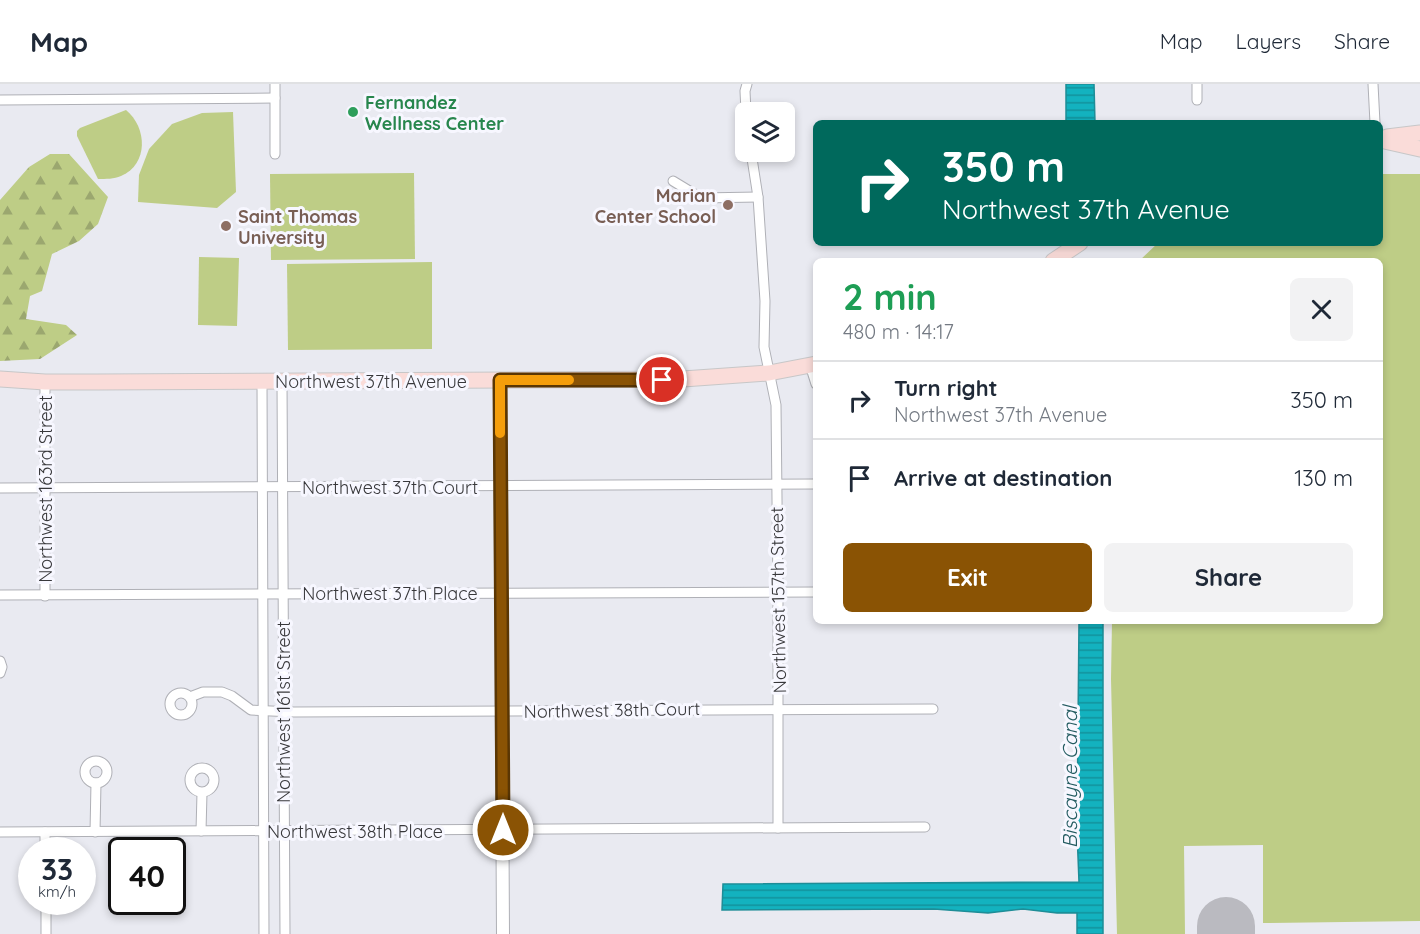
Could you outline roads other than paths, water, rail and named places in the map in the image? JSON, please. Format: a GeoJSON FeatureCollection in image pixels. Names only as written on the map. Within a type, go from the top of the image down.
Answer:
{"type":"FeatureCollection","features":[{"type":"Feature","properties":{"kind":"main road"},"geometry":{"type":"LineString","coordinates":[[1383,139],[1420,133]]}},
{"type":"Feature","properties":{"kind":"main road"},"geometry":{"type":"LineString","coordinates":[[1383,140],[1420,149]]}},
{"type":"Feature","properties":{"kind":"main road"},"geometry":{"type":"LineString","coordinates":[[1058,258],[1076,246]]}},
{"type":"Feature","properties":{"kind":"main road","name":"Northwest 37th Avenue"},"geometry":{"type":"LineString","coordinates":[[0,379],[45,382],[683,379],[769,373],[813,364]]}},
{"type":"Feature","properties":{"kind":"main road","name":"Northwest 37th Avenue"},"geometry":{"type":"LineString","coordinates":[[0,388],[45,382]]}},
{"type":"Feature","properties":{"kind":"street"},"geometry":{"type":"LineString","coordinates":[[275,84],[275,154]]}},
{"type":"Feature","properties":{"kind":"street"},"geometry":{"type":"LineString","coordinates":[[746,102],[747,84]]}},
{"type":"Feature","properties":{"kind":"street"},"geometry":{"type":"LineString","coordinates":[[1197,84],[1197,100]]}},
{"type":"Feature","properties":{"kind":"street"},"geometry":{"type":"LineString","coordinates":[[1373,84],[1375,120]]}},
{"type":"Feature","properties":{"kind":"street"},"geometry":{"type":"LineString","coordinates":[[0,100],[275,98]]}},
{"type":"Feature","properties":{"kind":"street","name":"Northwest 157th Street"},"geometry":{"type":"LineString","coordinates":[[753,162],[758,197],[765,302],[765,347],[776,405],[778,828]]}},
{"type":"Feature","properties":{"kind":"street"},"geometry":{"type":"LineString","coordinates":[[673,181],[701,198],[758,197]]}},
{"type":"Feature","properties":{"kind":"street"},"geometry":{"type":"LineString","coordinates":[[500,380],[503,934]]}},
{"type":"Feature","properties":{"kind":"street","name":"Northwest 161st Street"},"geometry":{"type":"LineString","coordinates":[[262,381],[264,934]]}},
{"type":"Feature","properties":{"kind":"street","name":"Northwest 161st Street"},"geometry":{"type":"LineString","coordinates":[[282,381],[285,934]]}},
{"type":"Feature","properties":{"kind":"street","name":"Northwest 163rd Street"},"geometry":{"type":"LineString","coordinates":[[45,382],[45,596]]}},
{"type":"Feature","properties":{"kind":"street","name":"Northwest 37th Court"},"geometry":{"type":"LineString","coordinates":[[0,488],[813,484]]}},
{"type":"Feature","properties":{"kind":"street","name":"Northwest 37th Place"},"geometry":{"type":"LineString","coordinates":[[0,596],[813,592]]}},
{"type":"Feature","properties":{"kind":"street"},"geometry":{"type":"LineString","coordinates":[[0,661],[2,667],[0,673]]}},
{"type":"Feature","properties":{"kind":"street","name":"Northwest 38th Court"},"geometry":{"type":"LineString","coordinates":[[190,697],[203,692],[222,692],[232,696],[251,710],[283,712],[933,709]]}},
{"type":"Feature","properties":{"kind":"street"},"geometry":{"type":"LineString","coordinates":[[95,832],[96,783]]}},
{"type":"Feature","properties":{"kind":"street"},"geometry":{"type":"LineString","coordinates":[[201,831],[202,793]]}},
{"type":"Feature","properties":{"kind":"street","name":"Northwest 38th Place"},"geometry":{"type":"LineString","coordinates":[[0,832],[925,827]]}},
{"type":"Feature","properties":{"kind":"street"},"geometry":{"type":"LineString","coordinates":[[45,832],[45,837]]}},
{"type":"Feature","properties":{"kind":"street"},"geometry":{"type":"LineString","coordinates":[[46,915],[46,934]]}},
{"type":"Feature","properties":{"kind":"water"},"geometry":{"type":"Polygon","coordinates":[[[1066,84],[1094,84],[1095,120],[1066,120],[1066,84]]]}},
{"type":"Feature","properties":{"kind":"water"},"geometry":{"type":"Polygon","coordinates":[[[1079,624],[1103,624],[1103,934],[1077,934],[1077,913],[1023,909],[988,913],[934,909],[722,910],[723,884],[1079,882],[1077,831],[1079,624]]]}},
{"type":"Feature","properties":{"kind":"place","name":"Fernandez Wellness Center"},"geometry":{"type":"Point","coordinates":[353,112]}},
{"type":"Feature","properties":{"kind":"place","name":"Marian Center School"},"geometry":{"type":"Point","coordinates":[728,205]}},
{"type":"Feature","properties":{"kind":"place","name":"Saint Thomas University"},"geometry":{"type":"Point","coordinates":[226,226]}},
{"type":"Feature","properties":{"kind":"water label","name":"Biscayne Canal"},"geometry":{"type":"Point","coordinates":[1069,777]}}]}
